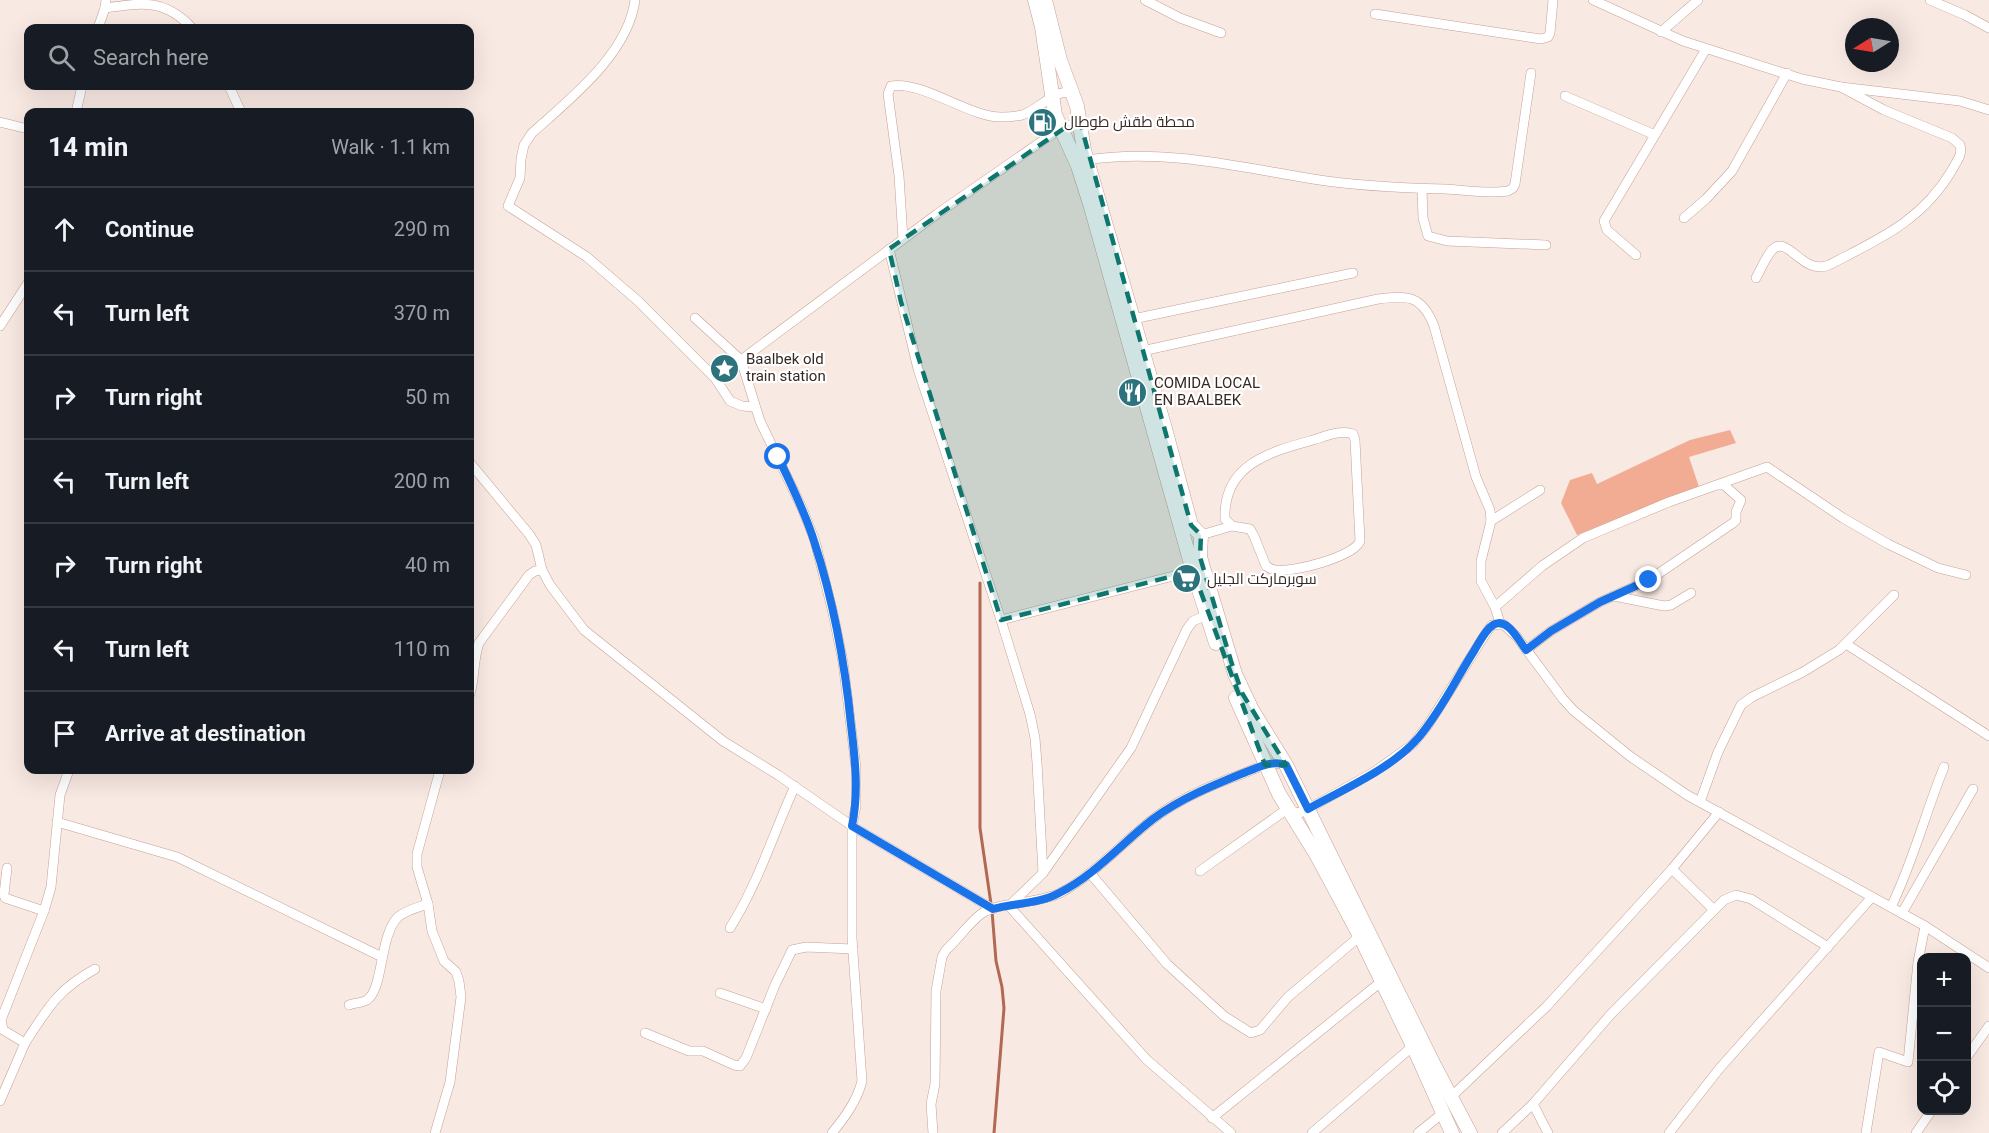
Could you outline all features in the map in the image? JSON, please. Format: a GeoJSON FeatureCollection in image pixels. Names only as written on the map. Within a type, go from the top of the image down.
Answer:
{"type":"FeatureCollection","features":[{"type":"Feature","properties":{"kind":"main road"},"geometry":{"type":"LineString","coordinates":[[1035,0],[1042,27],[1054,115],[1078,166],[1193,572],[1236,697],[1265,765],[1288,810],[1316,854],[1360,936],[1452,1133]]}},
{"type":"Feature","properties":{"kind":"main road"},"geometry":{"type":"LineString","coordinates":[[1045,0],[1057,50],[1073,93],[1087,160],[1191,525],[1202,535],[1200,557],[1235,674],[1252,710],[1286,765],[1470,1133]]}},
{"type":"Feature","properties":{"kind":"street"},"geometry":{"type":"LineString","coordinates":[[635,0],[633,11],[621,37],[600,70],[532,133],[524,145],[520,178],[507,204],[509,208],[586,257],[638,301],[715,378],[730,401],[756,407]]}},
{"type":"Feature","properties":{"kind":"street"},"geometry":{"type":"LineString","coordinates":[[1145,0],[1180,18],[1221,33]]}},
{"type":"Feature","properties":{"kind":"street"},"geometry":{"type":"LineString","coordinates":[[1375,14],[1541,39],[1548,37],[1550,33],[1552,0]]}},
{"type":"Feature","properties":{"kind":"street"},"geometry":{"type":"LineString","coordinates":[[1593,0],[1661,32],[1706,49],[1802,79],[1842,87],[1951,100],[1989,110]]}},
{"type":"Feature","properties":{"kind":"street"},"geometry":{"type":"LineString","coordinates":[[1661,32],[1698,0]]}},
{"type":"Feature","properties":{"kind":"street"},"geometry":{"type":"LineString","coordinates":[[1930,0],[1989,28]]}},
{"type":"Feature","properties":{"kind":"street"},"geometry":{"type":"LineString","coordinates":[[99,24],[106,4],[163,1],[182,14],[189,24]]}},
{"type":"Feature","properties":{"kind":"street"},"geometry":{"type":"LineString","coordinates":[[1636,255],[1607,230],[1604,221],[1706,49]]}},
{"type":"Feature","properties":{"kind":"street"},"geometry":{"type":"LineString","coordinates":[[1087,160],[1121,157],[1198,160],[1327,181],[1422,189],[1502,192],[1511,190],[1515,184],[1531,73]]}},
{"type":"Feature","properties":{"kind":"street"},"geometry":{"type":"LineString","coordinates":[[1684,218],[1706,199],[1732,171],[1786,73]]}},
{"type":"Feature","properties":{"kind":"street"},"geometry":{"type":"LineString","coordinates":[[903,239],[899,176],[888,94],[891,86],[898,85],[923,91],[992,117],[1023,115],[1064,92],[1073,93]]}},
{"type":"Feature","properties":{"kind":"street"},"geometry":{"type":"LineString","coordinates":[[1756,278],[1772,250],[1777,246],[1784,246],[1812,267],[1819,268],[1839,260],[1896,229],[1930,202],[1961,155],[1960,145],[1952,138],[1884,110],[1842,87]]}},
{"type":"Feature","properties":{"kind":"street"},"geometry":{"type":"LineString","coordinates":[[77,108],[80,90]]}},
{"type":"Feature","properties":{"kind":"street"},"geometry":{"type":"LineString","coordinates":[[231,90],[239,108]]}},
{"type":"Feature","properties":{"kind":"street"},"geometry":{"type":"LineString","coordinates":[[1565,96],[1655,135]]}},
{"type":"Feature","properties":{"kind":"street"},"geometry":{"type":"LineString","coordinates":[[741,360],[889,249],[1061,128],[1071,125],[1079,118]]}},
{"type":"Feature","properties":{"kind":"street"},"geometry":{"type":"LineString","coordinates":[[0,122],[24,128]]}},
{"type":"Feature","properties":{"kind":"street"},"geometry":{"type":"LineString","coordinates":[[1422,189],[1428,236],[1447,241],[1546,245]]}},
{"type":"Feature","properties":{"kind":"street"},"geometry":{"type":"LineString","coordinates":[[889,249],[918,369],[1026,698],[1035,738],[1043,873]]}},
{"type":"Feature","properties":{"kind":"street"},"geometry":{"type":"LineString","coordinates":[[1133,319],[1353,273]]}},
{"type":"Feature","properties":{"kind":"street"},"geometry":{"type":"LineString","coordinates":[[0,326],[24,289]]}},
{"type":"Feature","properties":{"kind":"street"},"geometry":{"type":"LineString","coordinates":[[1142,351],[1378,299],[1402,296],[1416,300],[1427,310],[1434,326],[1477,482],[1488,504],[1491,521],[1480,569],[1483,586],[1495,607],[1500,623]]}},
{"type":"Feature","properties":{"kind":"street"},"geometry":{"type":"LineString","coordinates":[[695,318],[741,360],[756,407],[815,542],[843,662],[856,768],[856,806],[852,826],[853,949],[862,1081],[851,1108],[832,1133]]}},
{"type":"Feature","properties":{"kind":"street"},"geometry":{"type":"LineString","coordinates":[[1202,535],[1232,526],[1250,530],[1266,566],[1275,570],[1328,560],[1354,549],[1360,541],[1356,444],[1353,434],[1348,432],[1335,434],[1266,454],[1254,461],[1243,472],[1228,495],[1225,519],[1232,526]]}},
{"type":"Feature","properties":{"kind":"street"},"geometry":{"type":"LineString","coordinates":[[1495,607],[1542,566],[1582,538],[1715,485],[1767,467],[1843,519],[1888,544],[1938,568],[1966,574]]}},
{"type":"Feature","properties":{"kind":"street"},"geometry":{"type":"LineString","coordinates":[[474,468],[536,545],[542,570],[550,585],[584,630],[723,741],[795,786],[852,826],[993,909]]}},
{"type":"Feature","properties":{"kind":"street"},"geometry":{"type":"LineString","coordinates":[[1526,650],[1564,623],[1649,580],[1736,520],[1736,512],[1741,500],[1724,485],[1715,485]]}},
{"type":"Feature","properties":{"kind":"street"},"geometry":{"type":"LineString","coordinates":[[1491,521],[1540,490]]}},
{"type":"Feature","properties":{"kind":"street"},"geometry":{"type":"LineString","coordinates":[[474,680],[476,651],[479,643],[529,575],[542,570]]}},
{"type":"Feature","properties":{"kind":"street"},"geometry":{"type":"LineString","coordinates":[[1001,620],[1193,572]]}},
{"type":"Feature","properties":{"kind":"street"},"geometry":{"type":"LineString","coordinates":[[1614,596],[1664,606],[1691,593]]}},
{"type":"Feature","properties":{"kind":"street"},"geometry":{"type":"LineString","coordinates":[[1700,802],[1718,752],[1741,705],[1768,688],[1821,661],[1846,644],[1894,595]]}},
{"type":"Feature","properties":{"kind":"street"},"geometry":{"type":"LineString","coordinates":[[1009,906],[1043,873],[1131,748],[1187,628],[1193,621],[1207,615]]}},
{"type":"Feature","properties":{"kind":"street"},"geometry":{"type":"LineString","coordinates":[[1200,871],[1288,810],[1300,813],[1308,809],[1374,772],[1413,744],[1434,716],[1486,633],[1492,625],[1500,623],[1508,627],[1574,711],[1652,772],[1700,802],[1925,926],[1989,968]]}},
{"type":"Feature","properties":{"kind":"street"},"geometry":{"type":"LineString","coordinates":[[1846,644],[1989,736]]}},
{"type":"Feature","properties":{"kind":"street"},"geometry":{"type":"LineString","coordinates":[[933,1133],[936,1001],[942,957],[981,914],[993,909],[1052,896],[1090,873],[1169,809],[1214,785],[1265,765],[1275,762],[1286,765]]}},
{"type":"Feature","properties":{"kind":"street"},"geometry":{"type":"LineString","coordinates":[[1891,907],[1906,877],[1929,802],[1944,767]]}},
{"type":"Feature","properties":{"kind":"street"},"geometry":{"type":"LineString","coordinates":[[25,1043],[3,1030],[1,1020],[44,911],[51,887],[60,795],[68,774]]}},
{"type":"Feature","properties":{"kind":"street"},"geometry":{"type":"LineString","coordinates":[[435,1133],[450,1082],[461,997],[456,972],[444,961],[436,945],[428,904],[417,867],[439,774]]}},
{"type":"Feature","properties":{"kind":"street"},"geometry":{"type":"LineString","coordinates":[[730,928],[746,902],[776,826],[795,786]]}},
{"type":"Feature","properties":{"kind":"street"},"geometry":{"type":"LineString","coordinates":[[1902,913],[1973,789]]}},
{"type":"Feature","properties":{"kind":"street"},"geometry":{"type":"LineString","coordinates":[[1451,1097],[1547,1006],[1672,869],[1719,812]]}},
{"type":"Feature","properties":{"kind":"street"},"geometry":{"type":"LineString","coordinates":[[57,822],[177,857],[382,957]]}},
{"type":"Feature","properties":{"kind":"street"},"geometry":{"type":"LineString","coordinates":[[8,868],[5,898],[44,911]]}},
{"type":"Feature","properties":{"kind":"street"},"geometry":{"type":"LineString","coordinates":[[1672,869],[1713,909]]}},
{"type":"Feature","properties":{"kind":"street"},"geometry":{"type":"LineString","coordinates":[[1090,873],[1167,964],[1224,1016],[1251,1033],[1260,1030],[1288,997],[1360,936]]}},
{"type":"Feature","properties":{"kind":"street"},"geometry":{"type":"LineString","coordinates":[[1502,1133],[1533,1104],[1611,1014],[1713,909],[1731,897],[1745,896],[1828,948]]}},
{"type":"Feature","properties":{"kind":"street"},"geometry":{"type":"LineString","coordinates":[[1669,1133],[1719,1069],[1872,897]]}},
{"type":"Feature","properties":{"kind":"street"},"geometry":{"type":"LineString","coordinates":[[349,1005],[367,1000],[371,995],[379,973],[383,947],[397,918],[428,904]]}},
{"type":"Feature","properties":{"kind":"street"},"geometry":{"type":"LineString","coordinates":[[1009,906],[1146,1059],[1231,1133]]}},
{"type":"Feature","properties":{"kind":"street"},"geometry":{"type":"LineString","coordinates":[[1866,1133],[1879,1052],[1908,1062],[1918,962],[1925,926]]}},
{"type":"Feature","properties":{"kind":"street"},"geometry":{"type":"LineString","coordinates":[[645,1033],[689,1051],[703,1051],[740,1066],[746,1058],[792,950],[797,947],[853,949]]}},
{"type":"Feature","properties":{"kind":"street"},"geometry":{"type":"LineString","coordinates":[[0,1101],[25,1043],[48,1006],[69,986],[95,969]]}},
{"type":"Feature","properties":{"kind":"street"},"geometry":{"type":"LineString","coordinates":[[1212,1118],[1382,981]]}},
{"type":"Feature","properties":{"kind":"street"},"geometry":{"type":"LineString","coordinates":[[720,993],[766,1009]]}},
{"type":"Feature","properties":{"kind":"street"},"geometry":{"type":"LineString","coordinates":[[1971,1051],[1989,1026]]}},
{"type":"Feature","properties":{"kind":"street"},"geometry":{"type":"LineString","coordinates":[[1312,1133],[1413,1046]]}},
{"type":"Feature","properties":{"kind":"street"},"geometry":{"type":"LineString","coordinates":[[1533,1104],[1548,1133]]}},
{"type":"Feature","properties":{"kind":"street"},"geometry":{"type":"LineString","coordinates":[[1418,1133],[1443,1113]]}},
{"type":"Feature","properties":{"kind":"street"},"geometry":{"type":"LineString","coordinates":[[1916,1133],[1929,1115]]}},
{"type":"Feature","properties":{"kind":"highlighted area"},"geometry":{"type":"Polygon","coordinates":[[[1079,118],[1191,525],[1201,535],[1200,557],[1231,661],[1242,693],[1286,765],[1265,765],[1193,571],[1001,620],[901,302],[889,249],[1079,118]]]}},
{"type":"Feature","properties":{"kind":"shaded area"},"geometry":{"type":"Polygon","coordinates":[[[1730,430],[1736,443],[1689,457],[1700,490],[1577,535],[1561,503],[1570,480],[1592,473],[1597,484],[1690,440],[1730,430]]]}},
{"type":"Feature","properties":{"kind":"waterway"},"geometry":{"type":"LineString","coordinates":[[980,583],[980,828],[991,904]]}},
{"type":"Feature","properties":{"kind":"waterway"},"geometry":{"type":"LineString","coordinates":[[992,911],[996,961],[1004,1008],[994,1133]]}},
{"type":"Feature","properties":{"kind":"place","name":"محطة طقش طوطال"},"geometry":{"type":"Point","coordinates":[1043,122]}},
{"type":"Feature","properties":{"kind":"place","name":"Baalbek old train station"},"geometry":{"type":"Point","coordinates":[725,368]}},
{"type":"Feature","properties":{"kind":"place","name":"COMIDA LOCAL EN BAALBEK"},"geometry":{"type":"Point","coordinates":[1133,392]}},
{"type":"Feature","properties":{"kind":"place","name":"سوبرماركت الجليل"},"geometry":{"type":"Point","coordinates":[1186,579]}},
{"type":"Feature","properties":{"kind":"route"},"geometry":{"type":"LineString","coordinates":[[778,457],[815,542],[843,662],[856,768],[856,806],[852,826],[993,909],[1041,900],[1061,892],[1090,873],[1169,809],[1214,785],[1271,763],[1286,765],[1308,809],[1374,772],[1413,744],[1428,725],[1492,625],[1500,623],[1508,627],[1526,650],[1551,631],[1600,602],[1649,580]]}}]}
